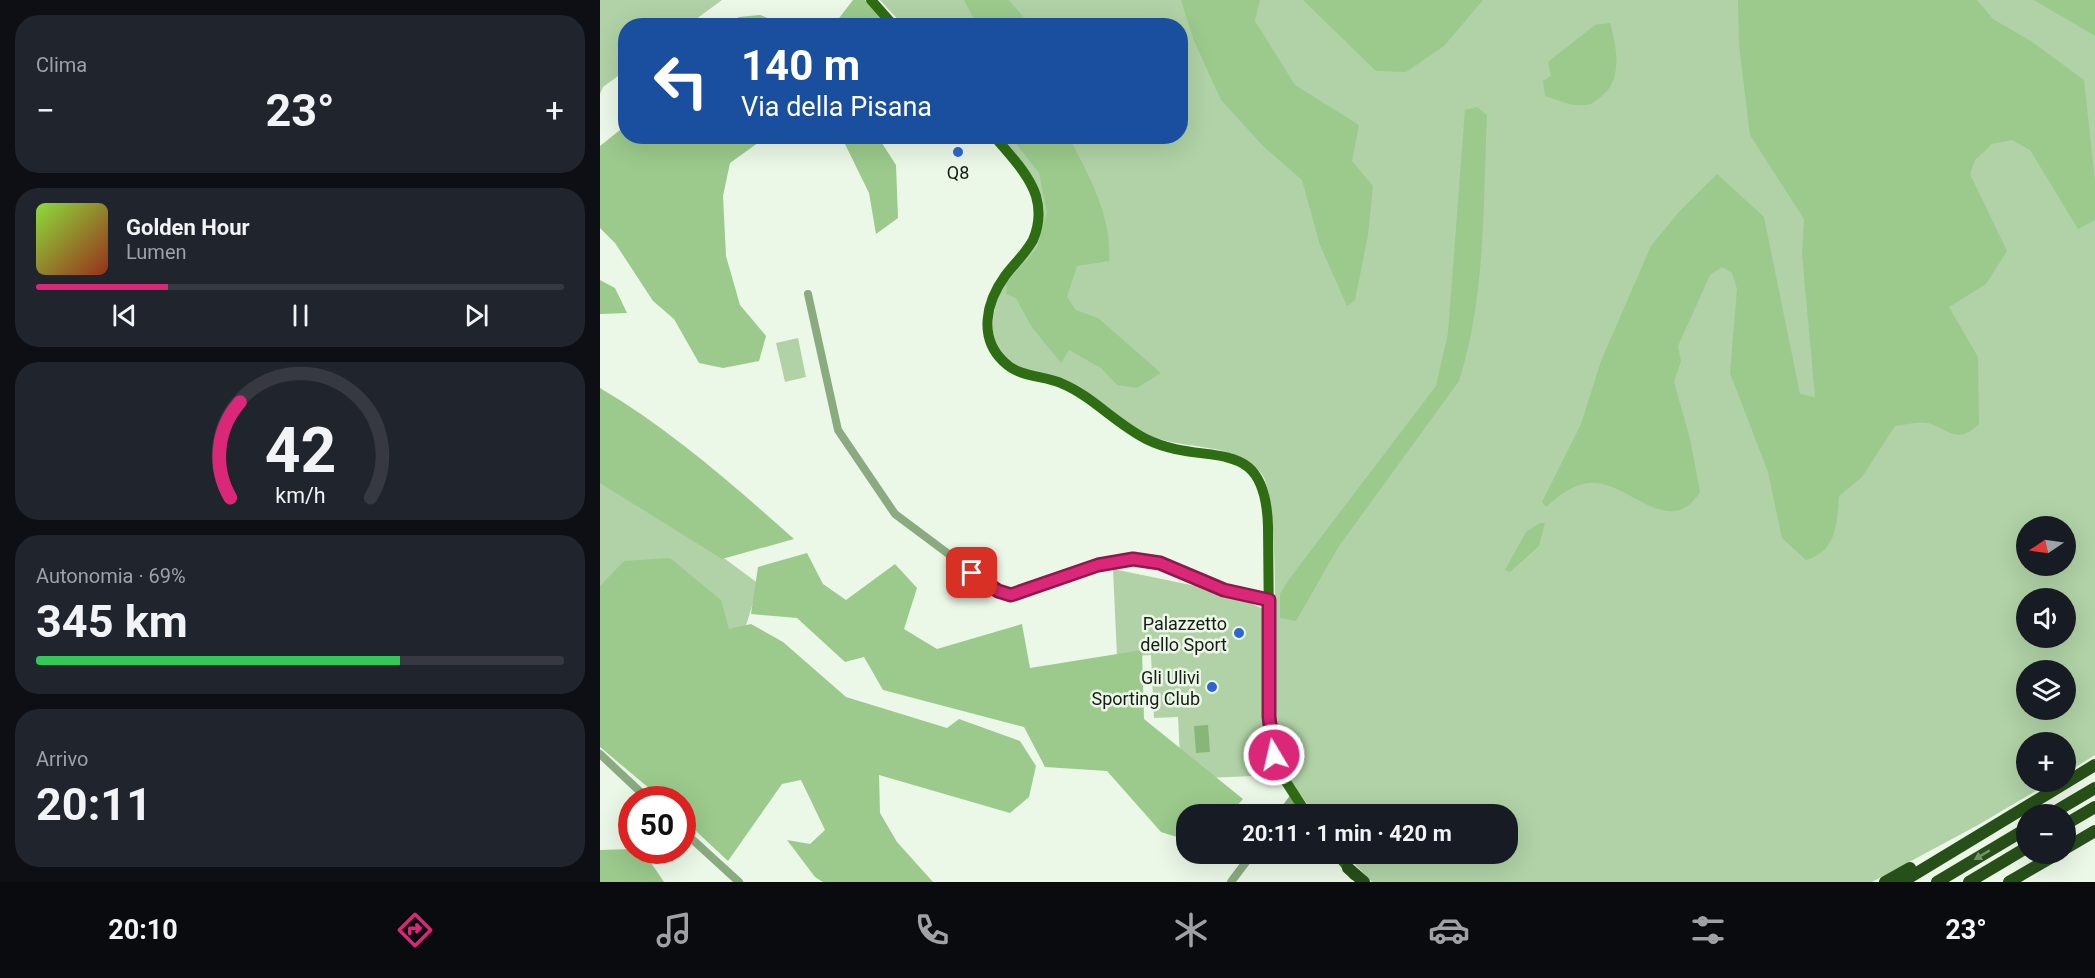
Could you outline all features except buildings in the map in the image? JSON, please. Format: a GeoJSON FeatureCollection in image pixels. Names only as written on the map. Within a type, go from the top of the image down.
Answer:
{"type":"FeatureCollection","features":[{"type":"Feature","properties":{"kind":"highway"},"geometry":{"type":"LineString","coordinates":[[1902,882],[2095,765]]}},
{"type":"Feature","properties":{"kind":"highway"},"geometry":{"type":"LineString","coordinates":[[2067,804],[2095,788]]}},
{"type":"Feature","properties":{"kind":"highway"},"geometry":{"type":"LineString","coordinates":[[2076,818],[2095,807]]}},
{"type":"Feature","properties":{"kind":"highway"},"geometry":{"type":"LineString","coordinates":[[1885,882],[2007,817]]}},
{"type":"Feature","properties":{"kind":"highway"},"geometry":{"type":"LineString","coordinates":[[2076,842],[2095,831]]}},
{"type":"Feature","properties":{"kind":"highway"},"geometry":{"type":"LineString","coordinates":[[1937,882],[2016,835]]}},
{"type":"Feature","properties":{"kind":"highway"},"geometry":{"type":"LineString","coordinates":[[1970,882],[2016,854]]}},
{"type":"Feature","properties":{"kind":"highway"},"geometry":{"type":"LineString","coordinates":[[2009,882],[2040,864]]}},
{"type":"Feature","properties":{"kind":"highway"},"geometry":{"type":"LineString","coordinates":[[1348,868],[1362,882]]}},
{"type":"Feature","properties":{"kind":"main road"},"geometry":{"type":"LineString","coordinates":[[871,0],[887,18]]}},
{"type":"Feature","properties":{"kind":"main road"},"geometry":{"type":"LineString","coordinates":[[1000,144],[1032,186],[1039,215],[1032,242],[999,284],[992,299],[987,325],[994,350],[1012,369],[1066,385],[1152,441],[1174,448],[1231,458],[1253,471],[1261,482],[1266,498],[1270,734],[1276,763],[1300,804]]}},
{"type":"Feature","properties":{"kind":"main road"},"geometry":{"type":"LineString","coordinates":[[1345,864],[1348,868]]}},
{"type":"Feature","properties":{"kind":"street"},"geometry":{"type":"LineString","coordinates":[[808,294],[838,430],[895,514],[998,591],[1008,594],[1018,593],[1098,565],[1139,559],[1166,565],[1224,590],[1269,600]]}},
{"type":"Feature","properties":{"kind":"street"},"geometry":{"type":"LineString","coordinates":[[600,754],[634,786]]}},
{"type":"Feature","properties":{"kind":"street"},"geometry":{"type":"LineString","coordinates":[[1288,804],[1294,796]]}},
{"type":"Feature","properties":{"kind":"street"},"geometry":{"type":"LineString","coordinates":[[696,843],[739,882]]}},
{"type":"Feature","properties":{"kind":"street"},"geometry":{"type":"LineString","coordinates":[[1231,882],[1244,864]]}},
{"type":"Feature","properties":{"kind":"shaded area"},"geometry":{"type":"Polygon","coordinates":[[[600,0],[722,0],[698,18],[618,18],[618,76],[603,87],[600,94],[600,0]]]}},
{"type":"Feature","properties":{"kind":"shaded area"},"geometry":{"type":"Polygon","coordinates":[[[853,0],[865,0],[882,18],[839,18],[853,0]]]}},
{"type":"Feature","properties":{"kind":"shaded area"},"geometry":{"type":"Polygon","coordinates":[[[880,0],[2095,0],[2095,755],[2076,767],[2076,732],[2016,732],[2016,792],[2034,792],[1872,882],[1372,882],[1355,864],[1518,864],[1518,804],[1308,804],[1286,772],[1277,743],[1272,520],[1268,491],[1261,473],[1250,463],[1224,451],[1165,441],[1140,431],[1079,387],[1056,376],[1020,367],[1002,354],[994,336],[994,316],[1000,294],[1043,213],[1005,144],[1188,144],[1188,18],[897,18],[880,0]]]}},
{"type":"Feature","properties":{"kind":"shaded area"},"geometry":{"type":"Polygon","coordinates":[[[964,0],[1009,0],[1024,18],[973,18],[964,0]]]}},
{"type":"Feature","properties":{"kind":"shaded area"},"geometry":{"type":"Polygon","coordinates":[[[1181,0],[1260,0],[1255,21],[1295,85],[1359,125],[1352,161],[1373,186],[1368,235],[1355,300],[1347,306],[1320,245],[1302,180],[1264,147],[1221,100],[1194,41],[1181,0]]]}},
{"type":"Feature","properties":{"kind":"shaded area"},"geometry":{"type":"Polygon","coordinates":[[[1303,0],[1483,0],[1444,46],[1406,72],[1376,71],[1303,0]]]}},
{"type":"Feature","properties":{"kind":"shaded area"},"geometry":{"type":"Polygon","coordinates":[[[1738,0],[1977,0],[1993,19],[2031,41],[2084,80],[2095,181],[2095,220],[2078,229],[2030,150],[2012,140],[1992,144],[1975,160],[1970,174],[2007,251],[1986,284],[1949,307],[1978,357],[1979,424],[1965,434],[1959,435],[1928,423],[1895,426],[1862,477],[1839,496],[1836,526],[1830,543],[1816,556],[1806,560],[1782,538],[1768,472],[1730,373],[1737,289],[1732,273],[1722,267],[1710,275],[1678,346],[1681,361],[1674,382],[1690,439],[1700,492],[1688,506],[1675,511],[1661,510],[1603,484],[1589,483],[1571,489],[1546,507],[1542,502],[1581,424],[1601,361],[1651,246],[1678,213],[1717,174],[1764,217],[1800,394],[1815,397],[1802,254],[1804,219],[1750,135],[1739,45],[1738,0]]]}},
{"type":"Feature","properties":{"kind":"shaded area"},"geometry":{"type":"Polygon","coordinates":[[[2034,0],[2095,0],[2095,36],[2034,0]]]}},
{"type":"Feature","properties":{"kind":"shaded area"},"geometry":{"type":"Polygon","coordinates":[[[760,15],[768,18],[737,18],[760,15]]]}},
{"type":"Feature","properties":{"kind":"shaded area"},"geometry":{"type":"Polygon","coordinates":[[[1610,23],[1615,43],[1616,64],[1612,83],[1606,92],[1594,102],[1586,105],[1570,104],[1545,96],[1543,81],[1551,76],[1548,62],[1595,25],[1610,23]]]}},
{"type":"Feature","properties":{"kind":"shaded area"},"geometry":{"type":"Polygon","coordinates":[[[1477,107],[1487,115],[1482,249],[1474,316],[1459,381],[1339,546],[1296,621],[1280,618],[1280,594],[1290,578],[1436,386],[1448,333],[1465,110],[1477,107]]]}},
{"type":"Feature","properties":{"kind":"shaded area"},"geometry":{"type":"Polygon","coordinates":[[[618,132],[618,144],[756,144],[730,163],[723,196],[726,256],[740,305],[766,336],[759,361],[723,368],[699,363],[674,319],[653,301],[615,243],[600,228],[600,146],[618,132]]]}},
{"type":"Feature","properties":{"kind":"shaded area"},"geometry":{"type":"Polygon","coordinates":[[[845,144],[882,144],[896,165],[898,218],[876,234],[869,193],[845,144]]]}},
{"type":"Feature","properties":{"kind":"shaded area"},"geometry":{"type":"Polygon","coordinates":[[[1016,144],[1073,144],[1098,197],[1103,213],[1109,245],[1109,261],[1077,266],[1067,297],[1076,310],[1098,318],[1161,373],[1137,388],[1117,385],[1101,368],[1069,350],[1061,363],[1031,326],[1016,298],[1006,294],[1007,282],[1037,248],[1047,212],[1039,173],[1016,144]]]}},
{"type":"Feature","properties":{"kind":"shaded area"},"geometry":{"type":"Polygon","coordinates":[[[600,280],[615,288],[627,313],[600,314],[600,280]]]}},
{"type":"Feature","properties":{"kind":"shaded area"},"geometry":{"type":"Polygon","coordinates":[[[798,338],[806,377],[785,382],[776,343],[798,338]]]}},
{"type":"Feature","properties":{"kind":"shaded area"},"geometry":{"type":"Polygon","coordinates":[[[600,388],[676,440],[794,539],[722,559],[600,483],[600,388]]]}},
{"type":"Feature","properties":{"kind":"shaded area"},"geometry":{"type":"Polygon","coordinates":[[[600,476],[667,516],[759,584],[737,654],[600,605],[600,476]]]}},
{"type":"Feature","properties":{"kind":"shaded area"},"geometry":{"type":"Polygon","coordinates":[[[1540,523],[1545,523],[1539,546],[1510,572],[1505,570],[1526,532],[1540,523]]]}},
{"type":"Feature","properties":{"kind":"shaded area"},"geometry":{"type":"Polygon","coordinates":[[[807,553],[823,584],[846,600],[895,564],[917,588],[904,629],[937,649],[1022,624],[1030,668],[1142,650],[1144,719],[1243,799],[1239,804],[1176,804],[1176,837],[1161,832],[1107,771],[1045,767],[1024,727],[883,690],[864,657],[845,662],[797,618],[751,614],[758,567],[807,553]]]}},
{"type":"Feature","properties":{"kind":"shaded area"},"geometry":{"type":"Polygon","coordinates":[[[670,558],[721,600],[729,629],[751,624],[783,642],[846,697],[947,728],[959,719],[1020,741],[1036,766],[1029,797],[1010,813],[879,775],[880,813],[897,842],[933,882],[823,882],[815,877],[787,840],[810,844],[825,830],[801,780],[782,784],[728,861],[696,831],[696,786],[646,786],[600,747],[600,586],[624,561],[670,558]]]}},
{"type":"Feature","properties":{"kind":"shaded area","name":"Gli Ulivi Sporting Club"},"geometry":{"type":"Polygon","coordinates":[[[1113,569],[1230,593],[1269,612],[1276,775],[1181,779],[1178,717],[1154,718],[1151,655],[1117,657],[1113,569]]]}},
{"type":"Feature","properties":{"kind":"shaded area"},"geometry":{"type":"Polygon","coordinates":[[[1208,725],[1210,752],[1196,753],[1194,726],[1208,725]]]}},
{"type":"Feature","properties":{"kind":"shaded area"},"geometry":{"type":"Polygon","coordinates":[[[618,849],[618,864],[652,864],[664,882],[600,882],[600,850],[618,849]]]}},
{"type":"Feature","properties":{"kind":"place","name":"Q8"},"geometry":{"type":"Point","coordinates":[958,152]}},
{"type":"Feature","properties":{"kind":"place","name":"Palazzetto dello Sport"},"geometry":{"type":"Point","coordinates":[1239,633]}},
{"type":"Feature","properties":{"kind":"place","name":"Gli Ulivi Sporting Club"},"geometry":{"type":"Point","coordinates":[1212,687]}},
{"type":"Feature","properties":{"kind":"route"},"geometry":{"type":"LineString","coordinates":[[972,573],[998,591],[1011,595],[1109,562],[1144,559],[1166,565],[1224,590],[1269,600],[1269,717],[1274,755]]}}]}
